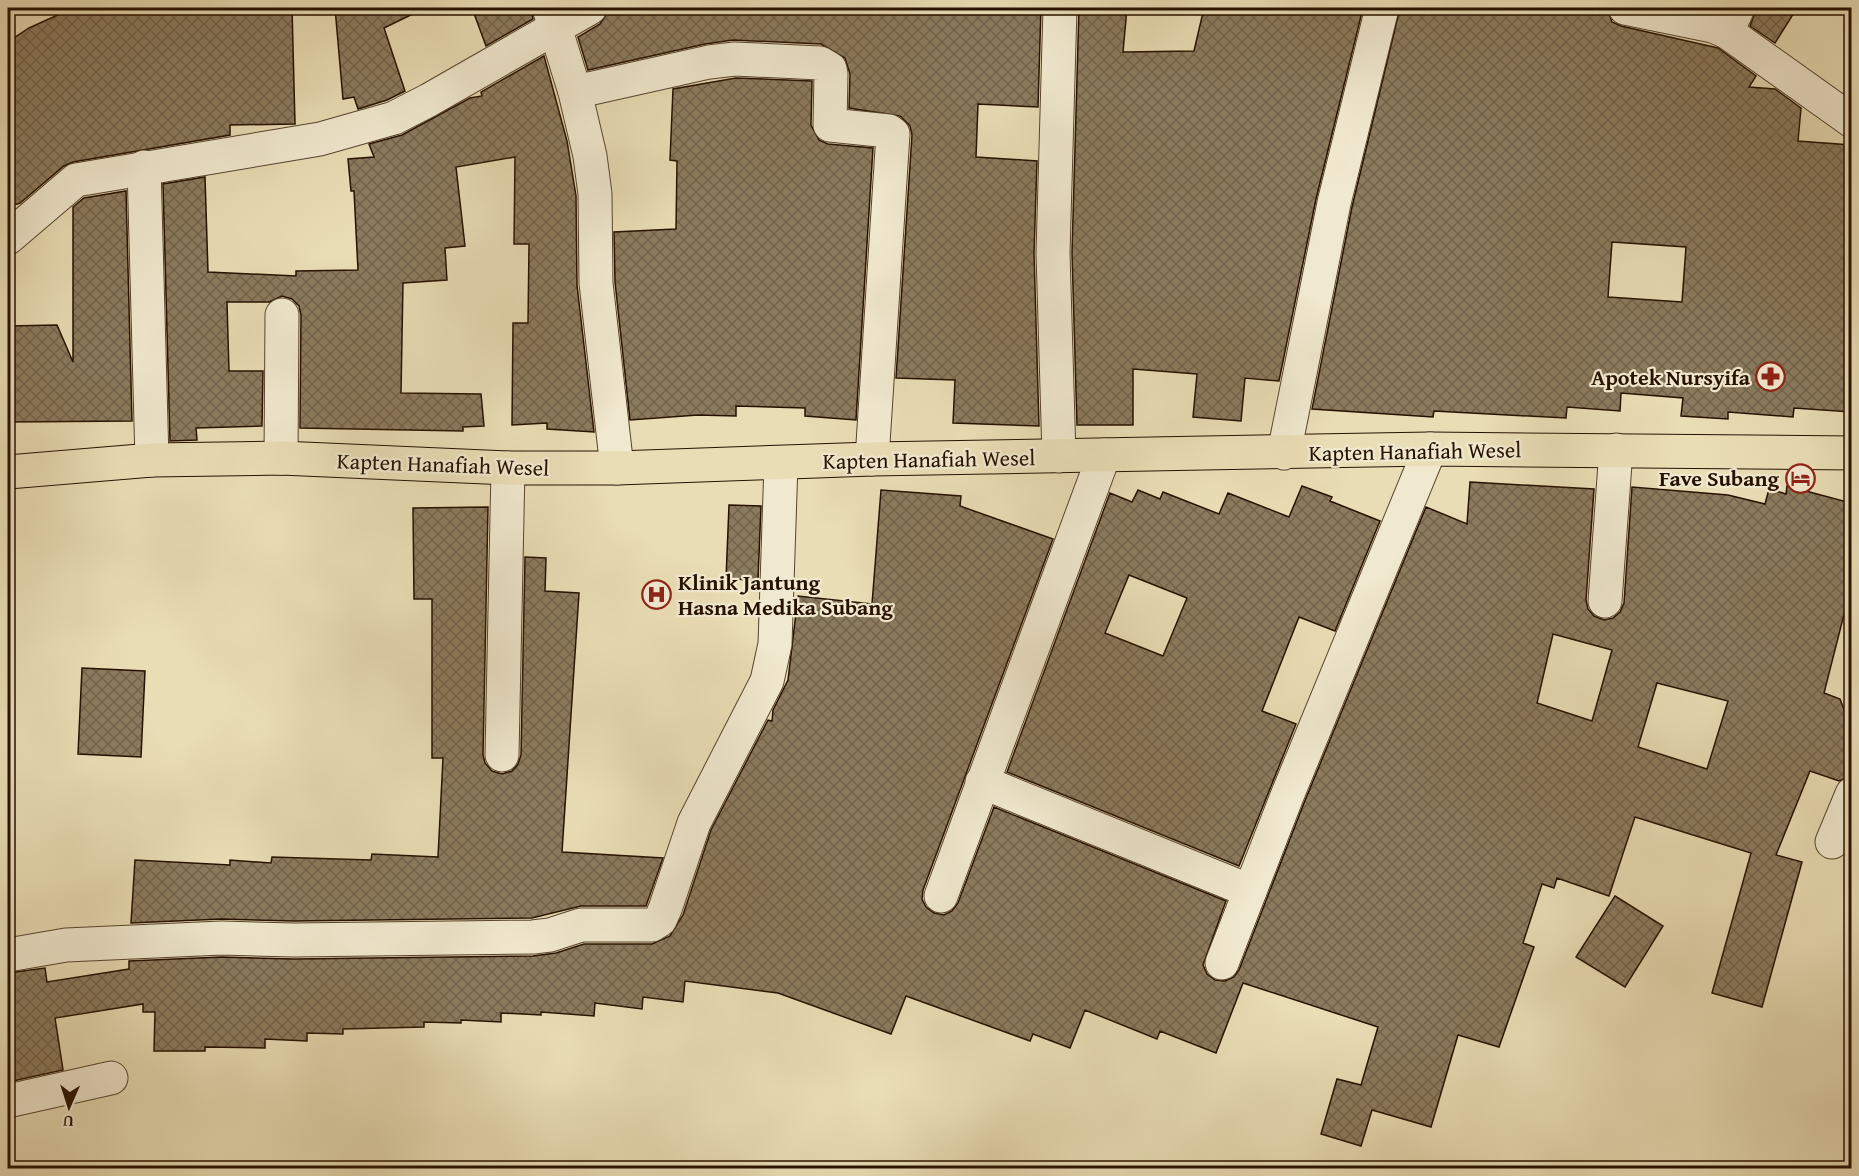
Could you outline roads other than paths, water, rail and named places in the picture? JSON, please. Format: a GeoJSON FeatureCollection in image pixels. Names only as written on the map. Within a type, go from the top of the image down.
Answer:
{"type":"FeatureCollection","features":[{"type":"Feature","properties":{"kind":"main road","name":"Kapten Hanafiah Wesel"},"geometry":{"type":"LineString","coordinates":[[8,472],[152,460],[281,458],[508,468],[617,468],[872,459],[1430,449],[1851,453]]}},
{"type":"Feature","properties":{"kind":"street"},"geometry":{"type":"LineString","coordinates":[[8,238],[76,180],[320,139],[394,118],[429,100],[553,17],[590,8]]}},
{"type":"Feature","properties":{"kind":"street"},"geometry":{"type":"LineString","coordinates":[[1059,8],[1053,253],[1059,456]]}},
{"type":"Feature","properties":{"kind":"street"},"geometry":{"type":"LineString","coordinates":[[1284,453],[1334,203],[1382,8]]}},
{"type":"Feature","properties":{"kind":"street"},"geometry":{"type":"LineString","coordinates":[[1625,8],[1713,26],[1733,20],[1851,121]]}},
{"type":"Feature","properties":{"kind":"street"},"geometry":{"type":"LineString","coordinates":[[553,17],[575,92],[595,194],[596,283],[617,468]]}},
{"type":"Feature","properties":{"kind":"street"},"geometry":{"type":"LineString","coordinates":[[575,92],[709,62],[735,59],[820,63],[830,69],[831,74],[830,125],[889,131],[893,134],[872,459]]}},
{"type":"Feature","properties":{"kind":"street"},"geometry":{"type":"LineString","coordinates":[[144,167],[152,460]]}},
{"type":"Feature","properties":{"kind":"street"},"geometry":{"type":"LineString","coordinates":[[281,458],[282,315]]}},
{"type":"Feature","properties":{"kind":"street"},"geometry":{"type":"LineString","coordinates":[[1222,963],[1430,449]]}},
{"type":"Feature","properties":{"kind":"street"},"geometry":{"type":"LineString","coordinates":[[1605,601],[1616,450]]}},
{"type":"Feature","properties":{"kind":"street"},"geometry":{"type":"LineString","coordinates":[[941,896],[1104,455]]}},
{"type":"Feature","properties":{"kind":"street"},"geometry":{"type":"LineString","coordinates":[[8,955],[66,945],[222,938],[294,940],[533,937],[550,935],[582,925],[652,925],[660,920],[694,823],[767,681],[775,644],[781,463]]}},
{"type":"Feature","properties":{"kind":"street"},"geometry":{"type":"LineString","coordinates":[[502,755],[508,468]]}},
{"type":"Feature","properties":{"kind":"street"},"geometry":{"type":"LineString","coordinates":[[982,782],[1250,891]]}},
{"type":"Feature","properties":{"kind":"street"},"geometry":{"type":"LineString","coordinates":[[1832,842],[1851,794]]}},
{"type":"Feature","properties":{"kind":"street"},"geometry":{"type":"LineString","coordinates":[[8,1101],[111,1078]]}},
{"type":"Feature","properties":{"kind":"place","name":"Apotek Nursyifa"},"geometry":{"type":"Point","coordinates":[1771,377]}},
{"type":"Feature","properties":{"kind":"place","name":"Fave Subang"},"geometry":{"type":"Point","coordinates":[1800,478]}},
{"type":"Feature","properties":{"kind":"place","name":"Klinik Jantung Hasna Medika Subang"},"geometry":{"type":"Point","coordinates":[657,595]}}]}
